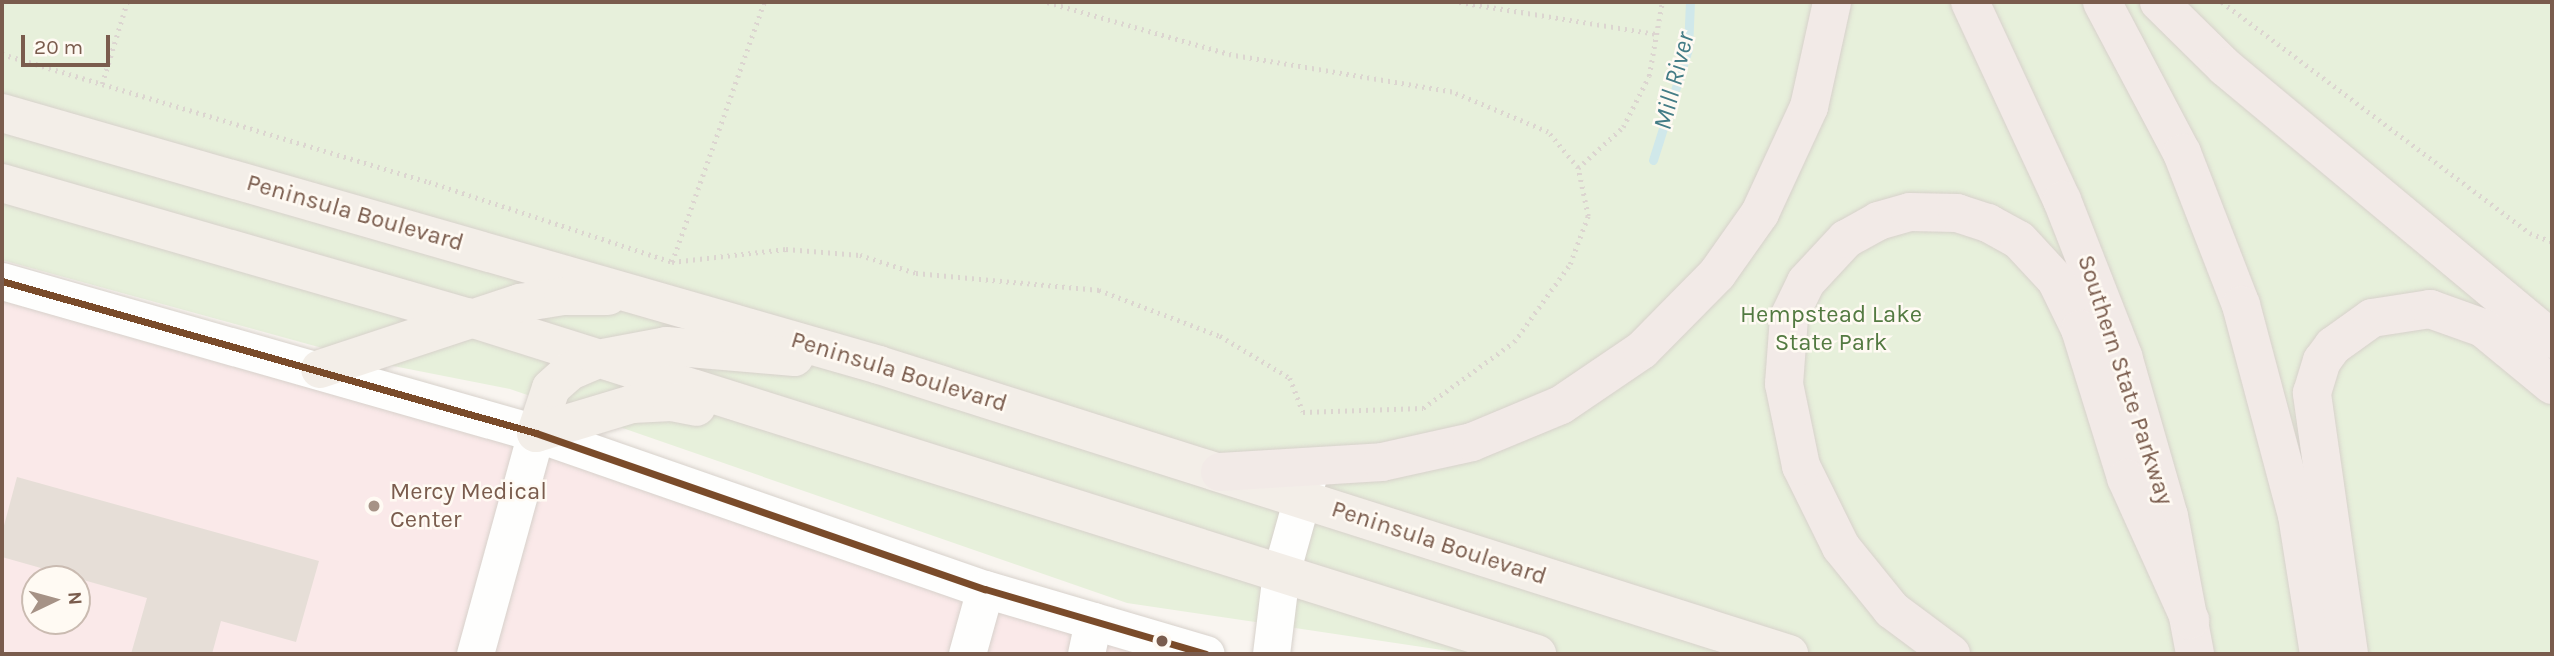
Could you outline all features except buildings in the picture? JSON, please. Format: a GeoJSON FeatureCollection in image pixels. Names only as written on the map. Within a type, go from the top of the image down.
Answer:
{"type":"FeatureCollection","features":[{"type":"Feature","properties":{"kind":"highway"},"geometry":{"type":"LineString","coordinates":[[1220,472],[1306,484],[1504,432],[1587,390],[1659,335],[1739,246],[1780,176],[1818,76],[1832,2]]}},
{"type":"Feature","properties":{"kind":"highway","name":"Southern State Parkway"},"geometry":{"type":"LineString","coordinates":[[1970,2],[2063,201],[2123,356],[2169,516],[2192,637]]}},
{"type":"Feature","properties":{"kind":"highway"},"geometry":{"type":"LineString","coordinates":[[2102,2],[2182,153],[2241,305],[2297,515],[2319,654]]}},
{"type":"Feature","properties":{"kind":"highway"},"geometry":{"type":"LineString","coordinates":[[2159,2],[2225,67],[2552,339]]}},
{"type":"Feature","properties":{"kind":"highway"},"geometry":{"type":"LineString","coordinates":[[1951,654],[1892,610],[1841,547],[1801,466],[1784,384],[1789,317],[1806,282],[1846,239],[1878,221],[1910,212],[1957,213],[1988,223],[2019,240],[2056,280],[2083,340],[2126,478],[2192,637]]}},
{"type":"Feature","properties":{"kind":"highway"},"geometry":{"type":"LineString","coordinates":[[2349,654],[2312,393],[2322,361],[2333,346],[2372,318],[2430,309],[2483,328],[2552,385]]}},
{"type":"Feature","properties":{"kind":"main road","name":"Peninsula Boulevard"},"geometry":{"type":"LineString","coordinates":[[2,113],[652,296],[1220,472]]}},
{"type":"Feature","properties":{"kind":"main road"},"geometry":{"type":"LineString","coordinates":[[2,183],[467,317],[1537,654]]}},
{"type":"Feature","properties":{"kind":"main road"},"geometry":{"type":"LineString","coordinates":[[320,369],[467,317],[563,296],[652,296]]}},
{"type":"Feature","properties":{"kind":"main road"},"geometry":{"type":"LineString","coordinates":[[536,433],[551,388],[570,371],[598,359],[645,347],[688,347],[879,365]]}},
{"type":"Feature","properties":{"kind":"main road"},"geometry":{"type":"LineString","coordinates":[[536,433],[632,404],[653,402],[843,436]]}},
{"type":"Feature","properties":{"kind":"main road","name":"Peninsula Boulevard"},"geometry":{"type":"LineString","coordinates":[[1306,484],[1741,645],[1789,654]]}},
{"type":"Feature","properties":{"kind":"street"},"geometry":{"type":"LineString","coordinates":[[2,281],[320,369],[536,433],[985,589],[1090,637],[1206,654]]}},
{"type":"Feature","properties":{"kind":"street"},"geometry":{"type":"LineString","coordinates":[[475,654],[536,433]]}},
{"type":"Feature","properties":{"kind":"street"},"geometry":{"type":"LineString","coordinates":[[1271,654],[1281,573],[1306,484]]}},
{"type":"Feature","properties":{"kind":"street"},"geometry":{"type":"LineString","coordinates":[[967,654],[985,589]]}},
{"type":"Feature","properties":{"kind":"path"},"geometry":{"type":"LineString","coordinates":[[102,84],[127,2]]}},
{"type":"Feature","properties":{"kind":"path"},"geometry":{"type":"LineString","coordinates":[[672,262],[764,2]]}},
{"type":"Feature","properties":{"kind":"path"},"geometry":{"type":"LineString","coordinates":[[2,54],[429,182],[672,262],[786,249],[860,255],[916,273],[1099,290],[1232,343],[1290,378],[1303,412],[1423,408],[1514,342],[1570,264],[1588,216],[1578,167],[1548,132],[1452,92],[1231,55],[1045,2]]}},
{"type":"Feature","properties":{"kind":"path"},"geometry":{"type":"LineString","coordinates":[[1459,2],[1657,34]]}},
{"type":"Feature","properties":{"kind":"path"},"geometry":{"type":"LineString","coordinates":[[1578,167],[1623,127],[1649,76],[1662,2]]}},
{"type":"Feature","properties":{"kind":"path"},"geometry":{"type":"LineString","coordinates":[[2222,2],[2530,233],[2552,242]]}},
{"type":"Feature","properties":{"kind":"shaded area","name":"Mercy Medical Center"},"geometry":{"type":"Polygon","coordinates":[[[2,300],[276,354],[1190,654],[2,654],[2,300]]]}},
{"type":"Feature","properties":{"kind":"green space","name":"Hempstead Lake State Park"},"geometry":{"type":"Polygon","coordinates":[[[2,2],[2552,2],[2552,654],[1469,654],[1127,603],[510,389],[373,362],[2,260],[2,2]]]}},
{"type":"Feature","properties":{"kind":"waterway","name":"Mill River"},"geometry":{"type":"LineString","coordinates":[[1653,160],[1688,49],[1690,2]]}},
{"type":"Feature","properties":{"kind":"transit line"},"geometry":{"type":"LineString","coordinates":[[2,281],[536,433],[985,589],[1206,654]]}},
{"type":"Feature","properties":{"kind":"place","name":"Mercy Medical Center"},"geometry":{"type":"Point","coordinates":[374,506]}}]}
